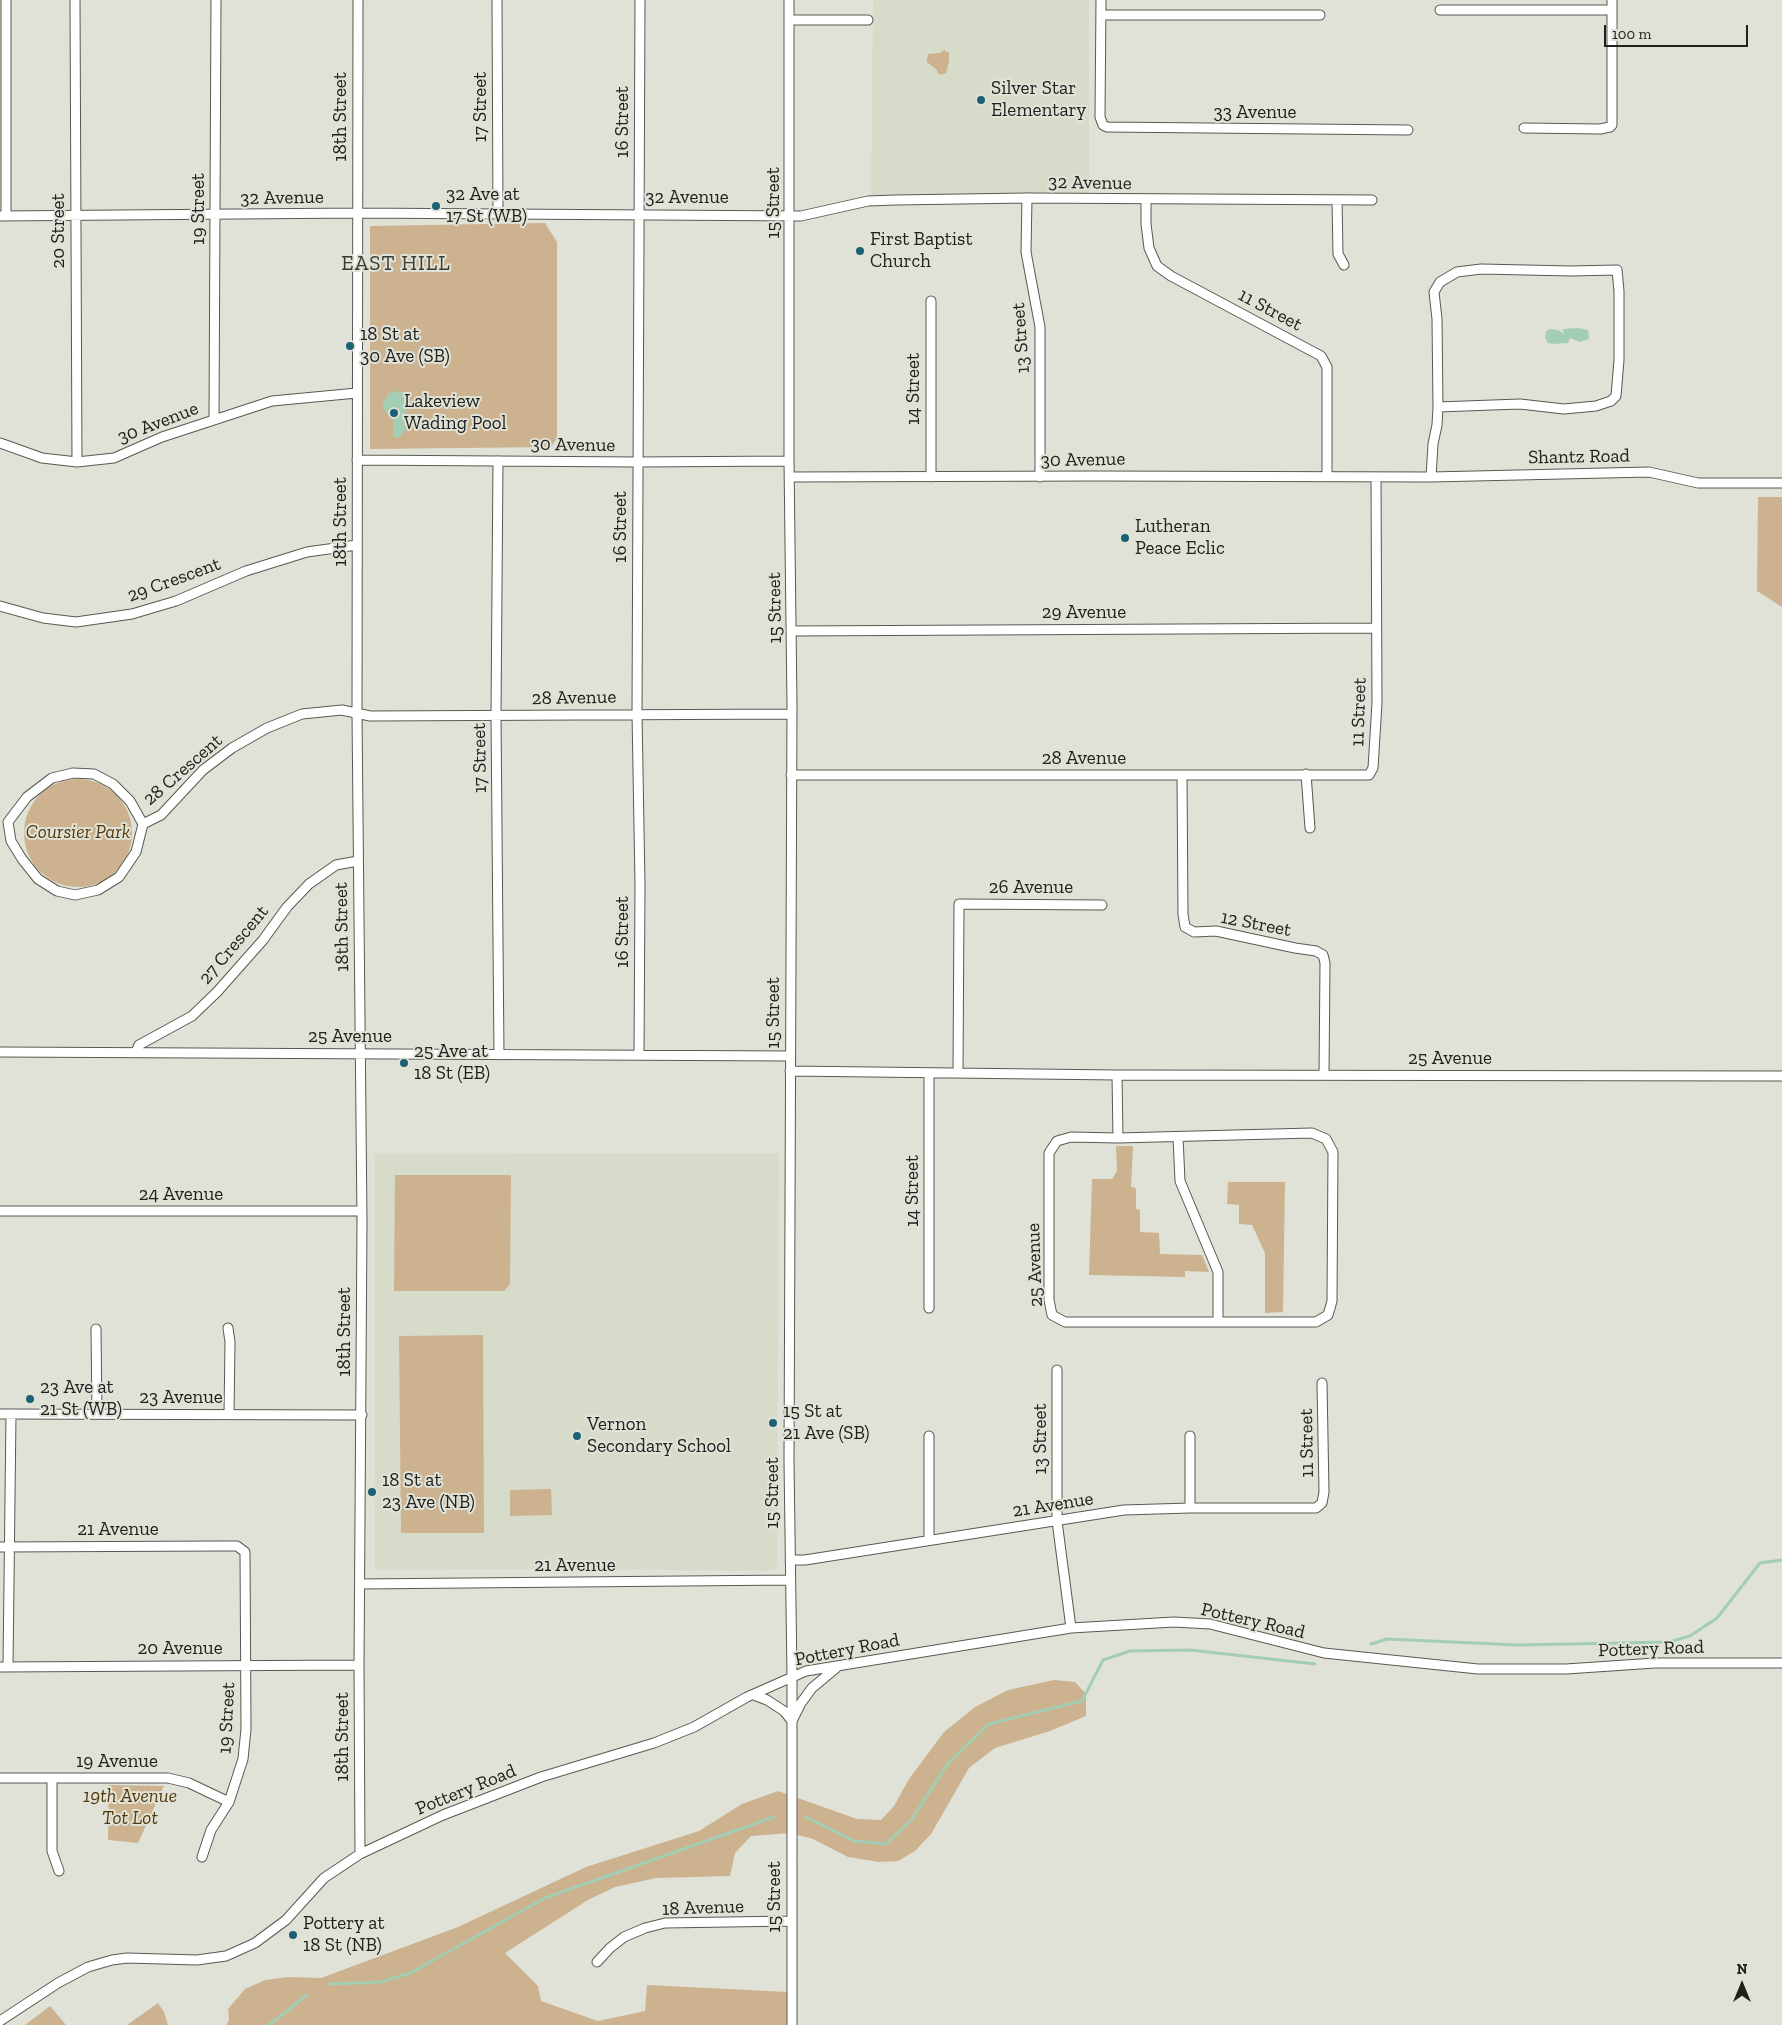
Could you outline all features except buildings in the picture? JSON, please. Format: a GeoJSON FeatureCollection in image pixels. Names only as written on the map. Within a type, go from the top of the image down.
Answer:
{"type":"FeatureCollection","features":[{"type":"Feature","properties":{"kind":"street"},"geometry":{"type":"LineString","coordinates":[[3,216],[6,0]]}},
{"type":"Feature","properties":{"kind":"street","name":"20 Street"},"geometry":{"type":"LineString","coordinates":[[75,0],[77,462]]}},
{"type":"Feature","properties":{"kind":"street","name":"19 Street"},"geometry":{"type":"LineString","coordinates":[[214,419],[216,0]]}},
{"type":"Feature","properties":{"kind":"street","name":"18th Street"},"geometry":{"type":"LineString","coordinates":[[358,0],[357,714],[362,1211],[359,1665],[360,1854]]}},
{"type":"Feature","properties":{"kind":"street","name":"17 Street"},"geometry":{"type":"LineString","coordinates":[[497,0],[498,214]]}},
{"type":"Feature","properties":{"kind":"street","name":"16 Street"},"geometry":{"type":"LineString","coordinates":[[639,1054],[640,885],[637,713],[640,0]]}},
{"type":"Feature","properties":{"kind":"street","name":"15 Street"},"geometry":{"type":"LineString","coordinates":[[789,0],[789,461],[792,631],[790,1056],[792,2025]]}},
{"type":"Feature","properties":{"kind":"street"},"geometry":{"type":"LineString","coordinates":[[1101,0],[1101,15],[1320,15]]}},
{"type":"Feature","properties":{"kind":"street"},"geometry":{"type":"LineString","coordinates":[[1524,128],[1600,129],[1612,125],[1612,0]]}},
{"type":"Feature","properties":{"kind":"street"},"geometry":{"type":"LineString","coordinates":[[1440,10],[1612,10]]}},
{"type":"Feature","properties":{"kind":"street","name":"33 Avenue"},"geometry":{"type":"LineString","coordinates":[[1101,15],[1100,118],[1103,125],[1112,129],[1408,130]]}},
{"type":"Feature","properties":{"kind":"street"},"geometry":{"type":"LineString","coordinates":[[789,20],[868,20]]}},
{"type":"Feature","properties":{"kind":"street","name":"32 Avenue"},"geometry":{"type":"LineString","coordinates":[[3,216],[358,213],[790,215],[815,214],[868,201],[1027,198],[1372,200]]}},
{"type":"Feature","properties":{"kind":"street","name":"13 Street"},"geometry":{"type":"LineString","coordinates":[[1027,198],[1026,252],[1040,327],[1040,477]]}},
{"type":"Feature","properties":{"kind":"street","name":"11 Street"},"geometry":{"type":"LineString","coordinates":[[1146,200],[1149,248],[1157,266],[1171,276],[1321,356],[1327,367],[1327,476]]}},
{"type":"Feature","properties":{"kind":"street"},"geometry":{"type":"LineString","coordinates":[[1337,200],[1338,254],[1344,265]]}},
{"type":"Feature","properties":{"kind":"street"},"geometry":{"type":"LineString","coordinates":[[1431,477],[1438,407],[1437,319],[1434,292],[1436,286],[1446,276],[1457,272],[1481,269],[1571,272],[1617,270],[1619,291],[1619,360],[1616,396],[1611,400],[1596,406],[1564,410],[1520,404],[1438,407]]}},
{"type":"Feature","properties":{"kind":"street","name":"14 Street"},"geometry":{"type":"LineString","coordinates":[[930,477],[931,301]]}},
{"type":"Feature","properties":{"kind":"street","name":"30 Avenue"},"geometry":{"type":"LineString","coordinates":[[0,443],[42,458],[77,462],[114,458],[162,437],[272,401],[357,393]]}},
{"type":"Feature","properties":{"kind":"street","name":"30 Avenue"},"geometry":{"type":"LineString","coordinates":[[357,460],[789,461]]}},
{"type":"Feature","properties":{"kind":"street","name":"17 Street"},"geometry":{"type":"LineString","coordinates":[[498,461],[496,715],[499,1055]]}},
{"type":"Feature","properties":{"kind":"street","name":"Shantz Road"},"geometry":{"type":"LineString","coordinates":[[1376,478],[1649,472],[1698,483],[1782,483]]}},
{"type":"Feature","properties":{"kind":"street","name":"30 Avenue"},"geometry":{"type":"LineString","coordinates":[[790,477],[1327,476],[1376,478]]}},
{"type":"Feature","properties":{"kind":"street","name":"11 Street"},"geometry":{"type":"LineString","coordinates":[[1373,768],[1376,703],[1376,478]]}},
{"type":"Feature","properties":{"kind":"street","name":"29 Crescent"},"geometry":{"type":"LineString","coordinates":[[0,606],[43,618],[76,622],[132,614],[176,601],[246,571],[298,555],[333,547],[357,545]]}},
{"type":"Feature","properties":{"kind":"street","name":"29 Avenue"},"geometry":{"type":"LineString","coordinates":[[792,631],[1376,628]]}},
{"type":"Feature","properties":{"kind":"street","name":"28 Crescent"},"geometry":{"type":"LineString","coordinates":[[143,824],[161,815],[203,770],[232,748],[268,728],[302,714],[342,710],[357,714]]}},
{"type":"Feature","properties":{"kind":"street","name":"28 Avenue"},"geometry":{"type":"LineString","coordinates":[[357,714],[792,714]]}},
{"type":"Feature","properties":{"kind":"street","name":"28 Avenue"},"geometry":{"type":"LineString","coordinates":[[791,775],[1368,775],[1373,768]]}},
{"type":"Feature","properties":{"kind":"street","name":"28 Crescent"},"geometry":{"type":"LineString","coordinates":[[73,772],[94,774],[112,784],[130,801],[143,824],[136,852],[118,877],[98,890],[75,895],[57,891],[38,879],[11,841],[4,820],[27,797],[52,778],[73,772]]}},
{"type":"Feature","properties":{"kind":"street"},"geometry":{"type":"LineString","coordinates":[[1306,774],[1310,828]]}},
{"type":"Feature","properties":{"kind":"street","name":"12 Street"},"geometry":{"type":"LineString","coordinates":[[1182,775],[1183,914],[1186,927],[1194,932],[1216,931],[1316,951],[1323,955],[1325,963],[1324,1075]]}},
{"type":"Feature","properties":{"kind":"street","name":"27 Crescent"},"geometry":{"type":"LineString","coordinates":[[136,1052],[139,1045],[192,1016],[217,992],[263,940],[287,907],[309,884],[336,865],[358,861]]}},
{"type":"Feature","properties":{"kind":"street","name":"26 Avenue"},"geometry":{"type":"LineString","coordinates":[[958,1073],[959,904],[1102,905]]}},
{"type":"Feature","properties":{"kind":"street","name":"25 Avenue"},"geometry":{"type":"LineString","coordinates":[[0,1052],[790,1056]]}},
{"type":"Feature","properties":{"kind":"street","name":"25 Avenue"},"geometry":{"type":"LineString","coordinates":[[790,1071],[1117,1075],[1782,1076]]}},
{"type":"Feature","properties":{"kind":"street","name":"14 Street"},"geometry":{"type":"LineString","coordinates":[[929,1073],[929,1308]]}},
{"type":"Feature","properties":{"kind":"street"},"geometry":{"type":"LineString","coordinates":[[1117,1075],[1118,1138]]}},
{"type":"Feature","properties":{"kind":"street","name":"25 Avenue"},"geometry":{"type":"LineString","coordinates":[[1312,1133],[1326,1139],[1333,1152],[1332,1301],[1328,1315],[1316,1322],[1065,1322],[1052,1315],[1049,1300],[1049,1153],[1057,1142],[1071,1137],[1118,1138],[1312,1133]]}},
{"type":"Feature","properties":{"kind":"street"},"geometry":{"type":"LineString","coordinates":[[1178,1137],[1180,1181],[1218,1272],[1218,1322]]}},
{"type":"Feature","properties":{"kind":"street","name":"24 Avenue"},"geometry":{"type":"LineString","coordinates":[[0,1211],[362,1211]]}},
{"type":"Feature","properties":{"kind":"street"},"geometry":{"type":"LineString","coordinates":[[228,1328],[230,1342],[229,1414]]}},
{"type":"Feature","properties":{"kind":"street"},"geometry":{"type":"LineString","coordinates":[[96,1329],[96,1414]]}},
{"type":"Feature","properties":{"kind":"street","name":"13 Street"},"geometry":{"type":"LineString","coordinates":[[1057,1370],[1057,1520],[1071,1628]]}},
{"type":"Feature","properties":{"kind":"street","name":"11 Street"},"geometry":{"type":"LineString","coordinates":[[1322,1382],[1324,1492],[1322,1503]]}},
{"type":"Feature","properties":{"kind":"street","name":"23 Avenue"},"geometry":{"type":"LineString","coordinates":[[0,1414],[362,1415]]}},
{"type":"Feature","properties":{"kind":"street"},"geometry":{"type":"LineString","coordinates":[[4,1666],[5,1547],[11,1414]]}},
{"type":"Feature","properties":{"kind":"street"},"geometry":{"type":"LineString","coordinates":[[929,1436],[929,1540]]}},
{"type":"Feature","properties":{"kind":"street"},"geometry":{"type":"LineString","coordinates":[[1190,1436],[1190,1508]]}},
{"type":"Feature","properties":{"kind":"street","name":"21 Avenue"},"geometry":{"type":"LineString","coordinates":[[790,1560],[804,1560],[1124,1510],[1316,1508],[1322,1503]]}},
{"type":"Feature","properties":{"kind":"street","name":"19 Street"},"geometry":{"type":"LineString","coordinates":[[202,1857],[211,1830],[230,1802],[238,1777],[245,1742],[246,1560],[245,1552],[237,1546]]}},
{"type":"Feature","properties":{"kind":"street","name":"21 Avenue"},"geometry":{"type":"LineString","coordinates":[[5,1547],[237,1546]]}},
{"type":"Feature","properties":{"kind":"street","name":"21 Avenue"},"geometry":{"type":"LineString","coordinates":[[360,1584],[790,1580]]}},
{"type":"Feature","properties":{"kind":"street","name":"Pottery Road"},"geometry":{"type":"LineString","coordinates":[[0,2021],[58,1983],[96,1965],[127,1958],[197,1960],[226,1956],[255,1943],[286,1920],[324,1878],[360,1854],[444,1815],[541,1777],[654,1743],[694,1728],[754,1695],[806,1671],[1071,1628],[1174,1622],[1210,1624],[1324,1653],[1478,1669],[1566,1669],[1655,1662],[1782,1663]]}},
{"type":"Feature","properties":{"kind":"street","name":"20 Avenue"},"geometry":{"type":"LineString","coordinates":[[4,1666],[359,1665]]}},
{"type":"Feature","properties":{"kind":"street"},"geometry":{"type":"LineString","coordinates":[[754,1695],[768,1700],[784,1711],[792,1721],[801,1703],[812,1688],[838,1666]]}},
{"type":"Feature","properties":{"kind":"street","name":"19 Avenue"},"geometry":{"type":"LineString","coordinates":[[0,1778],[168,1778],[189,1783],[230,1802]]}},
{"type":"Feature","properties":{"kind":"street"},"geometry":{"type":"LineString","coordinates":[[52,1778],[52,1850],[59,1871]]}},
{"type":"Feature","properties":{"kind":"street","name":"18 Avenue"},"geometry":{"type":"LineString","coordinates":[[597,1962],[624,1937],[645,1928],[665,1923],[791,1921]]}},
{"type":"Feature","properties":{"kind":"shaded area","name":"Silver Star Elementary"},"geometry":{"type":"Polygon","coordinates":[[[873,0],[1089,0],[1089,197],[871,200],[873,0]]]}},
{"type":"Feature","properties":{"kind":"shaded area"},"geometry":{"type":"Polygon","coordinates":[[[1578,328],[1588,330],[1589,339],[1580,342],[1570,338],[1568,343],[1552,344],[1548,343],[1545,338],[1546,332],[1549,329],[1558,330],[1564,334],[1563,329],[1578,328]]]}},
{"type":"Feature","properties":{"kind":"shaded area"},"geometry":{"type":"Polygon","coordinates":[[[396,391],[402,392],[408,400],[404,418],[405,430],[399,438],[393,436],[393,421],[383,408],[388,394],[396,391]]]}},
{"type":"Feature","properties":{"kind":"shaded area","name":"Vernon Secondary School"},"geometry":{"type":"Polygon","coordinates":[[[779,1153],[777,1566],[775,1570],[375,1570],[375,1154],[779,1153]]]}},
{"type":"Feature","properties":{"kind":"green space"},"geometry":{"type":"Polygon","coordinates":[[[944,50],[949,53],[949,62],[946,73],[941,75],[927,62],[927,59],[928,54],[940,53],[944,50]]]}},
{"type":"Feature","properties":{"kind":"green space"},"geometry":{"type":"Polygon","coordinates":[[[545,223],[557,242],[557,438],[551,447],[370,449],[370,226],[545,223]]]}},
{"type":"Feature","properties":{"kind":"green space"},"geometry":{"type":"Polygon","coordinates":[[[1758,497],[1782,497],[1782,607],[1757,591],[1758,497]]]}},
{"type":"Feature","properties":{"kind":"green space","name":"Coursier Park"},"geometry":{"type":"Polygon","coordinates":[[[78,779],[99,783],[116,795],[128,812],[132,833],[128,854],[116,871],[99,883],[78,887],[57,883],[40,871],[28,854],[24,833],[28,812],[40,795],[57,783],[78,779]]]}},
{"type":"Feature","properties":{"kind":"green space"},"geometry":{"type":"Polygon","coordinates":[[[1116,1146],[1133,1146],[1131,1187],[1136,1188],[1136,1209],[1140,1210],[1140,1232],[1159,1233],[1160,1254],[1202,1255],[1209,1272],[1185,1271],[1185,1277],[1089,1275],[1092,1179],[1112,1179],[1117,1171],[1116,1146]]]}},
{"type":"Feature","properties":{"kind":"green space"},"geometry":{"type":"Polygon","coordinates":[[[395,1175],[511,1175],[510,1284],[504,1291],[394,1291],[395,1175]]]}},
{"type":"Feature","properties":{"kind":"green space"},"geometry":{"type":"Polygon","coordinates":[[[1228,1182],[1285,1182],[1283,1312],[1265,1313],[1265,1253],[1252,1225],[1239,1224],[1239,1205],[1227,1204],[1228,1182]]]}},
{"type":"Feature","properties":{"kind":"green space"},"geometry":{"type":"Polygon","coordinates":[[[483,1335],[484,1533],[401,1533],[399,1336],[483,1335]]]}},
{"type":"Feature","properties":{"kind":"green space"},"geometry":{"type":"Polygon","coordinates":[[[551,1489],[552,1515],[510,1516],[510,1490],[551,1489]]]}},
{"type":"Feature","properties":{"kind":"green space"},"geometry":{"type":"Polygon","coordinates":[[[1054,1680],[1075,1682],[1086,1694],[1086,1716],[1050,1731],[995,1748],[969,1768],[931,1834],[915,1851],[898,1861],[879,1862],[848,1857],[813,1839],[790,1833],[751,1836],[735,1853],[730,1876],[656,1878],[615,1887],[588,1900],[505,1953],[538,1986],[541,2001],[598,2021],[645,2011],[647,1985],[788,1992],[788,2025],[227,2025],[229,2019],[228,2009],[245,1989],[265,1980],[288,1977],[321,1978],[458,1927],[586,1867],[699,1831],[742,1804],[778,1791],[857,1819],[881,1820],[894,1806],[909,1779],[944,1732],[975,1707],[1008,1690],[1054,1680]]]}},
{"type":"Feature","properties":{"kind":"green space","name":"19th Avenue Tot Lot"},"geometry":{"type":"Polygon","coordinates":[[[109,1785],[164,1786],[138,1843],[108,1840],[109,1785]]]}},
{"type":"Feature","properties":{"kind":"green space"},"geometry":{"type":"Polygon","coordinates":[[[158,2003],[164,2012],[168,2025],[127,2025],[158,2003]]]}},
{"type":"Feature","properties":{"kind":"green space"},"geometry":{"type":"Polygon","coordinates":[[[50,2006],[66,2025],[25,2025],[50,2006]]]}},
{"type":"Feature","properties":{"kind":"waterway"},"geometry":{"type":"LineString","coordinates":[[1371,1644],[1387,1639],[1518,1645],[1669,1642],[1690,1636],[1717,1618],[1760,1563],[1782,1560]]}},
{"type":"Feature","properties":{"kind":"waterway"},"geometry":{"type":"LineString","coordinates":[[806,1817],[854,1841],[886,1844],[912,1819],[948,1763],[989,1724],[1082,1701],[1103,1660],[1130,1651],[1190,1650],[1315,1664]]}},
{"type":"Feature","properties":{"kind":"waterway"},"geometry":{"type":"LineString","coordinates":[[329,1984],[381,1982],[410,1973],[545,1898],[774,1817]]}},
{"type":"Feature","properties":{"kind":"waterway"},"geometry":{"type":"LineString","coordinates":[[269,2025],[307,1995]]}},
{"type":"Feature","properties":{"kind":"place","name":"Silver Star Elementary"},"geometry":{"type":"Point","coordinates":[981,100]}},
{"type":"Feature","properties":{"kind":"place","name":"32 Ave at 17 St (WB)"},"geometry":{"type":"Point","coordinates":[436,206]}},
{"type":"Feature","properties":{"kind":"place","name":"First Baptist Church"},"geometry":{"type":"Point","coordinates":[860,251]}},
{"type":"Feature","properties":{"kind":"place","name":"18 St at 30 Ave (SB)"},"geometry":{"type":"Point","coordinates":[350,346]}},
{"type":"Feature","properties":{"kind":"place","name":"Lakeview Wading Pool"},"geometry":{"type":"Point","coordinates":[394,413]}},
{"type":"Feature","properties":{"kind":"place","name":"Lutheran Peace Eclic"},"geometry":{"type":"Point","coordinates":[1125,538]}},
{"type":"Feature","properties":{"kind":"place","name":"25 Ave at 18 St (EB)"},"geometry":{"type":"Point","coordinates":[404,1063]}},
{"type":"Feature","properties":{"kind":"place","name":"23 Ave at 21 St (WB)"},"geometry":{"type":"Point","coordinates":[30,1399]}},
{"type":"Feature","properties":{"kind":"place","name":"15 St at 21 Ave (SB)"},"geometry":{"type":"Point","coordinates":[773,1423]}},
{"type":"Feature","properties":{"kind":"place","name":"Vernon Secondary School"},"geometry":{"type":"Point","coordinates":[577,1436]}},
{"type":"Feature","properties":{"kind":"place","name":"18 St at 23 Ave (NB)"},"geometry":{"type":"Point","coordinates":[372,1492]}},
{"type":"Feature","properties":{"kind":"place","name":"Pottery at 18 St (NB)"},"geometry":{"type":"Point","coordinates":[293,1935]}},
{"type":"Feature","properties":{"kind":"district","name":"EAST HILL"},"geometry":{"type":"Point","coordinates":[396,264]}}]}
